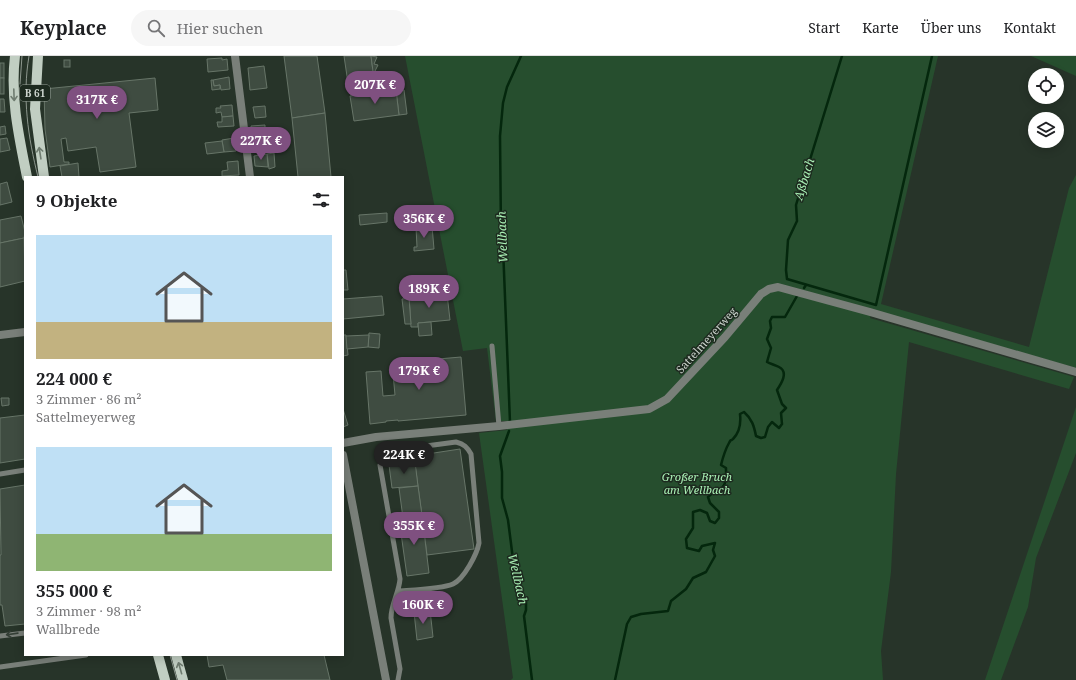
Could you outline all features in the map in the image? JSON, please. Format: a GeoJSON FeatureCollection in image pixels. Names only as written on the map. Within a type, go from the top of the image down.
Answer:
{"type":"FeatureCollection","features":[{"type":"Feature","properties":{"kind":"main road","name":"B 61"},"geometry":{"type":"LineString","coordinates":[[15,56],[15,105],[20,145],[27,176]]}},
{"type":"Feature","properties":{"kind":"main road","name":"B 61"},"geometry":{"type":"LineString","coordinates":[[38,56],[35,109],[44,176]]}},
{"type":"Feature","properties":{"kind":"main road"},"geometry":{"type":"LineString","coordinates":[[158,656],[165,680]]}},
{"type":"Feature","properties":{"kind":"main road"},"geometry":{"type":"LineString","coordinates":[[176,656],[183,680]]}},
{"type":"Feature","properties":{"kind":"street"},"geometry":{"type":"LineString","coordinates":[[236,56],[250,176]]}},
{"type":"Feature","properties":{"kind":"street","name":"Sattelmeyerweg"},"geometry":{"type":"LineString","coordinates":[[344,443],[376,437],[499,426],[649,409],[667,399],[725,337],[761,294],[778,288],[870,312],[1076,372]]}},
{"type":"Feature","properties":{"kind":"street"},"geometry":{"type":"LineString","coordinates":[[0,335],[24,332]]}},
{"type":"Feature","properties":{"kind":"street"},"geometry":{"type":"LineString","coordinates":[[344,460],[386,680]]}},
{"type":"Feature","properties":{"kind":"lane"},"geometry":{"type":"LineString","coordinates":[[492,346],[499,426]]}},
{"type":"Feature","properties":{"kind":"lane"},"geometry":{"type":"LineString","coordinates":[[398,591],[446,586],[454,583],[466,571],[476,553],[478,543],[471,454],[467,447],[462,443],[456,442],[396,450],[388,453],[383,458],[380,465],[400,579],[400,587],[398,591],[391,610],[391,618],[400,669],[398,680]]}},
{"type":"Feature","properties":{"kind":"lane"},"geometry":{"type":"LineString","coordinates":[[0,474],[24,470]]}},
{"type":"Feature","properties":{"kind":"lane"},"geometry":{"type":"LineString","coordinates":[[0,636],[24,632]]}},
{"type":"Feature","properties":{"kind":"lane"},"geometry":{"type":"LineString","coordinates":[[0,667],[79,656]]}},
{"type":"Feature","properties":{"kind":"green space","name":"Großer Bruch am Wellbach"},"geometry":{"type":"Polygon","coordinates":[[[405,56],[938,56],[881,304],[1029,347],[1069,188],[1076,175],[1076,368],[872,310],[870,318],[1074,377],[1069,389],[909,342],[896,474],[891,572],[881,651],[883,680],[511,680],[513,678],[479,433],[507,430],[507,421],[496,421],[487,348],[463,351],[405,56]]]}},
{"type":"Feature","properties":{"kind":"green space"},"geometry":{"type":"Polygon","coordinates":[[[1031,56],[1076,56],[1076,76],[1064,71],[1064,68],[1058,68],[1031,56]]]}},
{"type":"Feature","properties":{"kind":"green space"},"geometry":{"type":"Polygon","coordinates":[[[1076,407],[1076,453],[1036,558],[1028,607],[1001,680],[985,680],[1076,407]]]}},
{"type":"Feature","properties":{"kind":"building"},"geometry":{"type":"Polygon","coordinates":[[[284,56],[317,56],[325,113],[292,118],[284,56]]]}},
{"type":"Feature","properties":{"kind":"building"},"geometry":{"type":"Polygon","coordinates":[[[344,56],[371,56],[374,79],[348,83],[344,56]]]}},
{"type":"Feature","properties":{"kind":"building"},"geometry":{"type":"Polygon","coordinates":[[[371,56],[377,57],[374,64],[378,65],[375,71],[379,73],[377,79],[374,79],[371,56]]]}},
{"type":"Feature","properties":{"kind":"building"},"geometry":{"type":"Polygon","coordinates":[[[222,58],[222,60],[227,59],[228,70],[208,72],[207,59],[222,58]]]}},
{"type":"Feature","properties":{"kind":"building"},"geometry":{"type":"Polygon","coordinates":[[[64,60],[70,60],[70,67],[64,67],[64,60]]]}},
{"type":"Feature","properties":{"kind":"building"},"geometry":{"type":"Polygon","coordinates":[[[0,63],[4,63],[4,78],[0,78],[0,63]]]}},
{"type":"Feature","properties":{"kind":"building"},"geometry":{"type":"Polygon","coordinates":[[[264,66],[267,88],[250,90],[248,68],[264,66]]]}},
{"type":"Feature","properties":{"kind":"building"},"geometry":{"type":"Polygon","coordinates":[[[229,77],[230,89],[221,90],[220,85],[214,86],[213,80],[229,77]]]}},
{"type":"Feature","properties":{"kind":"building"},"geometry":{"type":"Polygon","coordinates":[[[0,78],[4,78],[4,94],[0,94],[0,78]]]}},
{"type":"Feature","properties":{"kind":"building"},"geometry":{"type":"Polygon","coordinates":[[[155,78],[158,110],[129,113],[136,167],[100,172],[96,147],[68,151],[66,138],[61,139],[64,162],[69,162],[69,164],[50,167],[45,129],[44,89],[155,78]]]}},
{"type":"Feature","properties":{"kind":"building"},"geometry":{"type":"Polygon","coordinates":[[[211,80],[213,80],[214,86],[220,85],[220,89],[212,90],[211,80]]]}},
{"type":"Feature","properties":{"kind":"building"},"geometry":{"type":"Polygon","coordinates":[[[396,90],[404,90],[407,114],[399,115],[396,90]]]}},
{"type":"Feature","properties":{"kind":"building"},"geometry":{"type":"Polygon","coordinates":[[[396,90],[399,115],[354,121],[350,96],[396,90]]]}},
{"type":"Feature","properties":{"kind":"building"},"geometry":{"type":"Polygon","coordinates":[[[0,99],[4,99],[5,112],[0,112],[0,99]]]}},
{"type":"Feature","properties":{"kind":"building"},"geometry":{"type":"Polygon","coordinates":[[[232,105],[233,116],[222,117],[221,112],[216,113],[216,108],[221,108],[220,106],[232,105]]]}},
{"type":"Feature","properties":{"kind":"building"},"geometry":{"type":"Polygon","coordinates":[[[265,106],[266,117],[255,118],[253,107],[265,106]]]}},
{"type":"Feature","properties":{"kind":"building"},"geometry":{"type":"Polygon","coordinates":[[[325,113],[331,176],[298,176],[292,118],[325,113]]]}},
{"type":"Feature","properties":{"kind":"building"},"geometry":{"type":"Polygon","coordinates":[[[233,116],[234,126],[218,127],[217,122],[222,122],[222,117],[233,116]]]}},
{"type":"Feature","properties":{"kind":"building"},"geometry":{"type":"Polygon","coordinates":[[[265,125],[265,132],[270,131],[271,135],[252,138],[251,126],[265,125]]]}},
{"type":"Feature","properties":{"kind":"building"},"geometry":{"type":"Polygon","coordinates":[[[5,126],[6,134],[0,135],[0,127],[5,126]]]}},
{"type":"Feature","properties":{"kind":"building"},"geometry":{"type":"Polygon","coordinates":[[[7,138],[10,150],[0,152],[0,139],[7,138]]]}},
{"type":"Feature","properties":{"kind":"building"},"geometry":{"type":"Polygon","coordinates":[[[234,138],[236,151],[224,152],[222,140],[234,138]]]}},
{"type":"Feature","properties":{"kind":"building"},"geometry":{"type":"Polygon","coordinates":[[[222,141],[224,152],[207,154],[205,143],[222,141]]]}},
{"type":"Feature","properties":{"kind":"building"},"geometry":{"type":"Polygon","coordinates":[[[274,153],[275,167],[269,169],[267,154],[274,153]]]}},
{"type":"Feature","properties":{"kind":"building"},"geometry":{"type":"Polygon","coordinates":[[[267,154],[268,167],[255,166],[254,156],[267,154]]]}},
{"type":"Feature","properties":{"kind":"building"},"geometry":{"type":"Polygon","coordinates":[[[238,161],[239,175],[222,176],[222,171],[228,170],[227,162],[238,161]]]}},
{"type":"Feature","properties":{"kind":"building"},"geometry":{"type":"Polygon","coordinates":[[[78,163],[79,176],[62,176],[60,166],[78,163]]]}},
{"type":"Feature","properties":{"kind":"building"},"geometry":{"type":"Polygon","coordinates":[[[7,182],[12,202],[0,205],[0,184],[7,182]]]}},
{"type":"Feature","properties":{"kind":"building"},"geometry":{"type":"Polygon","coordinates":[[[387,213],[387,222],[360,225],[359,215],[387,213]]]}},
{"type":"Feature","properties":{"kind":"building"},"geometry":{"type":"Polygon","coordinates":[[[21,216],[24,228],[24,238],[0,243],[0,220],[21,216]]]}},
{"type":"Feature","properties":{"kind":"building"},"geometry":{"type":"Polygon","coordinates":[[[432,226],[434,249],[414,251],[414,247],[417,247],[416,227],[432,226]]]}},
{"type":"Feature","properties":{"kind":"building"},"geometry":{"type":"Polygon","coordinates":[[[24,238],[24,281],[0,287],[0,243],[24,238]]]}},
{"type":"Feature","properties":{"kind":"building"},"geometry":{"type":"Polygon","coordinates":[[[344,270],[346,270],[348,290],[344,290],[344,270]]]}},
{"type":"Feature","properties":{"kind":"building"},"geometry":{"type":"Polygon","coordinates":[[[415,294],[415,297],[447,294],[450,320],[418,323],[418,327],[411,327],[409,295],[415,294]]]}},
{"type":"Feature","properties":{"kind":"building"},"geometry":{"type":"Polygon","coordinates":[[[382,296],[384,315],[344,319],[344,299],[382,296]]]}},
{"type":"Feature","properties":{"kind":"building"},"geometry":{"type":"Polygon","coordinates":[[[409,298],[411,324],[405,324],[402,299],[409,298]]]}},
{"type":"Feature","properties":{"kind":"building"},"geometry":{"type":"Polygon","coordinates":[[[431,322],[432,335],[419,336],[418,323],[431,322]]]}},
{"type":"Feature","properties":{"kind":"building"},"geometry":{"type":"Polygon","coordinates":[[[369,333],[380,334],[379,348],[368,347],[369,333]]]}},
{"type":"Feature","properties":{"kind":"building"},"geometry":{"type":"Polygon","coordinates":[[[344,335],[346,335],[348,355],[344,356],[344,335]]]}},
{"type":"Feature","properties":{"kind":"building"},"geometry":{"type":"Polygon","coordinates":[[[369,335],[368,347],[347,349],[346,336],[369,335]]]}},
{"type":"Feature","properties":{"kind":"building"},"geometry":{"type":"Polygon","coordinates":[[[461,357],[466,415],[386,421],[370,424],[366,372],[381,371],[383,396],[395,395],[392,363],[461,357]]]}},
{"type":"Feature","properties":{"kind":"building"},"geometry":{"type":"Polygon","coordinates":[[[1,398],[9,398],[9,405],[2,406],[1,398]]]}},
{"type":"Feature","properties":{"kind":"building"},"geometry":{"type":"Polygon","coordinates":[[[344,412],[348,425],[344,427],[344,412]]]}},
{"type":"Feature","properties":{"kind":"building"},"geometry":{"type":"Polygon","coordinates":[[[24,415],[24,459],[0,463],[0,418],[24,415]]]}},
{"type":"Feature","properties":{"kind":"building"},"geometry":{"type":"Polygon","coordinates":[[[460,449],[474,549],[427,555],[414,456],[460,449]]]}},
{"type":"Feature","properties":{"kind":"building"},"geometry":{"type":"Polygon","coordinates":[[[415,462],[418,486],[392,488],[389,465],[415,462]]]}},
{"type":"Feature","properties":{"kind":"building"},"geometry":{"type":"Polygon","coordinates":[[[24,485],[24,624],[5,626],[2,605],[0,605],[0,489],[24,485]]]}},
{"type":"Feature","properties":{"kind":"building"},"geometry":{"type":"Polygon","coordinates":[[[418,486],[422,515],[403,518],[399,488],[418,486]]]}},
{"type":"Feature","properties":{"kind":"building"},"geometry":{"type":"Polygon","coordinates":[[[422,515],[429,573],[407,576],[399,519],[422,515]]]}},
{"type":"Feature","properties":{"kind":"building"},"geometry":{"type":"Polygon","coordinates":[[[430,610],[433,637],[417,640],[414,612],[430,610]]]}},
{"type":"Feature","properties":{"kind":"building"},"geometry":{"type":"Polygon","coordinates":[[[207,656],[324,656],[330,680],[227,680],[223,665],[209,667],[207,656]]]}},
{"type":"Feature","properties":{"kind":"waterway","name":"Wellbach"},"geometry":{"type":"LineString","coordinates":[[510,422],[503,247],[501,233],[500,136],[503,103],[507,87],[521,56]]}},
{"type":"Feature","properties":{"kind":"waterway"},"geometry":{"type":"LineString","coordinates":[[842,56],[796,205],[797,221],[788,240],[786,270],[787,279],[876,305],[932,56]]}},
{"type":"Feature","properties":{"kind":"waterway","name":"Aßbach"},"geometry":{"type":"LineString","coordinates":[[615,680],[627,624],[631,617],[641,614],[668,611],[671,601],[686,589],[693,578],[706,572],[715,556],[713,550],[715,543],[702,546],[699,551],[687,548],[686,539],[693,528],[693,512],[700,510],[707,513],[710,521],[715,523],[719,518],[719,512],[710,503],[708,497],[722,488],[725,484],[726,468],[721,465],[724,454],[731,440],[739,430],[740,414],[744,412],[749,417],[756,436],[761,438],[765,437],[768,427],[772,422],[779,428],[782,424],[781,413],[786,408],[782,404],[777,390],[784,375],[782,369],[767,362],[771,348],[767,339],[771,328],[770,321],[772,317],[785,317],[797,296]]}},
{"type":"Feature","properties":{"kind":"waterway","name":"Wellbach"},"geometry":{"type":"LineString","coordinates":[[509,431],[500,456],[502,472],[502,498],[508,520],[515,575],[526,602],[524,616],[532,680]]}},
{"type":"Feature","properties":{"kind":"tram line"},"geometry":{"type":"LineString","coordinates":[[20,84],[22,56]]}},
{"type":"Feature","properties":{"kind":"tram line"},"geometry":{"type":"LineString","coordinates":[[29,56],[26,87],[27,117],[31,147],[38,176]]}},
{"type":"Feature","properties":{"kind":"tram line"},"geometry":{"type":"LineString","coordinates":[[170,656],[177,680]]}}]}
